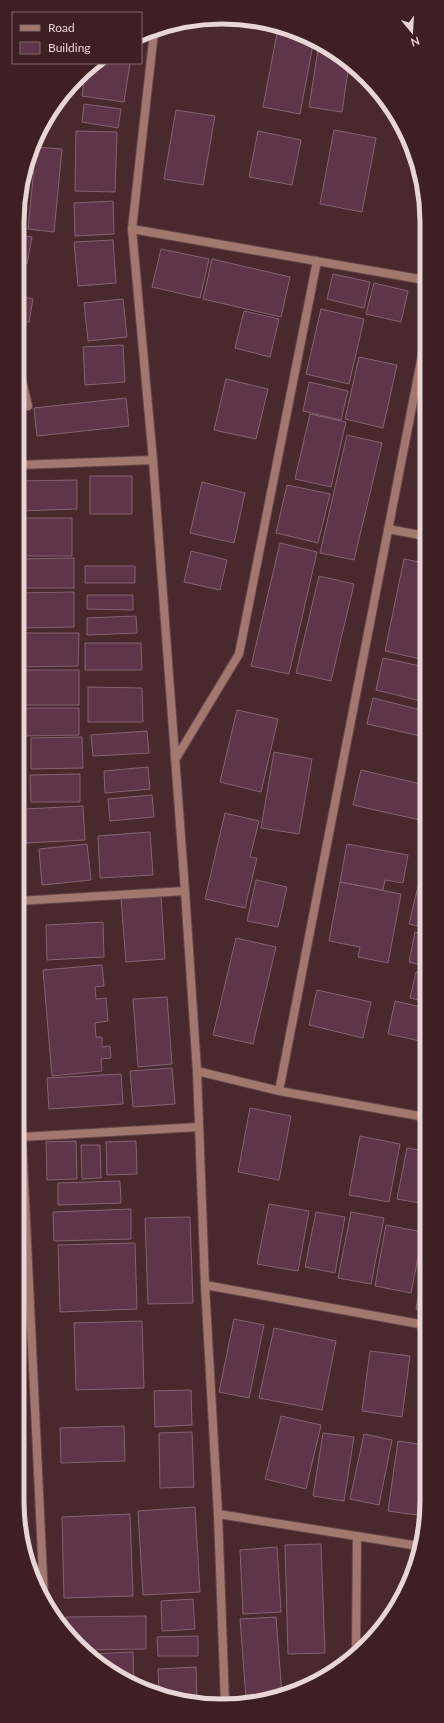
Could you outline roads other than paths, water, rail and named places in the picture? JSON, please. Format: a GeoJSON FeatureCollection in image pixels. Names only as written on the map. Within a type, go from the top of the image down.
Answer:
{"type":"FeatureCollection","features":[{"type":"Feature","properties":{"kind":"street"},"geometry":{"type":"LineString","coordinates":[[153,37],[132,229],[153,460],[197,1070],[205,1285],[218,1514],[225,1699]]}},
{"type":"Feature","properties":{"kind":"street"},"geometry":{"type":"LineString","coordinates":[[132,229],[420,279]]}},
{"type":"Feature","properties":{"kind":"street"},"geometry":{"type":"LineString","coordinates":[[175,760],[239,654],[317,261]]}},
{"type":"Feature","properties":{"kind":"street"},"geometry":{"type":"LineString","coordinates":[[279,1091],[420,366]]}},
{"type":"Feature","properties":{"kind":"street"},"geometry":{"type":"LineString","coordinates":[[24,389],[28,406]]}},
{"type":"Feature","properties":{"kind":"street"},"geometry":{"type":"LineString","coordinates":[[24,465],[153,460]]}},
{"type":"Feature","properties":{"kind":"street"},"geometry":{"type":"LineString","coordinates":[[388,529],[420,535]]}},
{"type":"Feature","properties":{"kind":"street"},"geometry":{"type":"LineString","coordinates":[[24,900],[185,891]]}},
{"type":"Feature","properties":{"kind":"street"},"geometry":{"type":"LineString","coordinates":[[197,1070],[279,1091],[420,1116]]}},
{"type":"Feature","properties":{"kind":"street"},"geometry":{"type":"LineString","coordinates":[[24,1137],[199,1127]]}},
{"type":"Feature","properties":{"kind":"street"},"geometry":{"type":"LineString","coordinates":[[24,1197],[44,1588]]}},
{"type":"Feature","properties":{"kind":"street"},"geometry":{"type":"LineString","coordinates":[[205,1285],[420,1324]]}},
{"type":"Feature","properties":{"kind":"street"},"geometry":{"type":"LineString","coordinates":[[218,1514],[415,1545]]}},
{"type":"Feature","properties":{"kind":"street"},"geometry":{"type":"LineString","coordinates":[[356,1647],[357,1536]]}}]}
